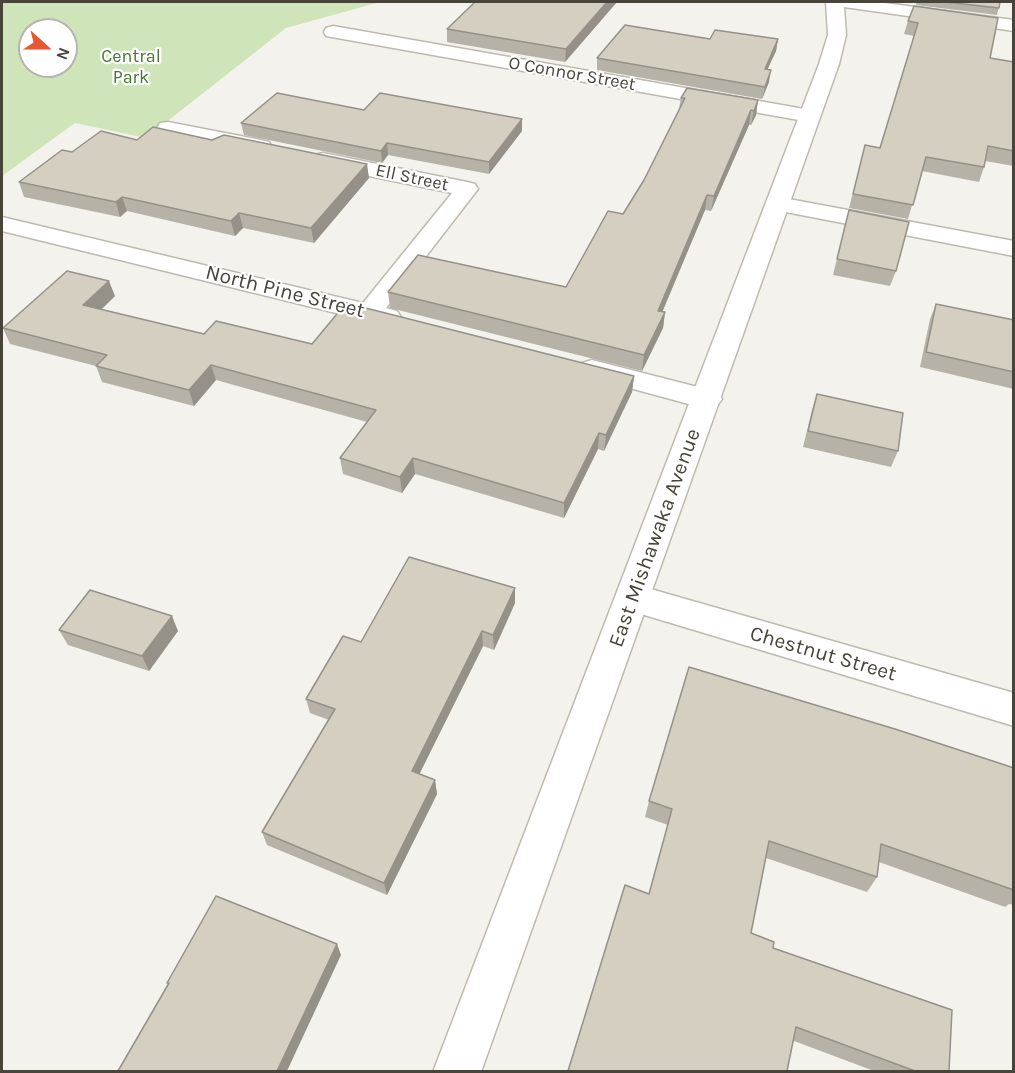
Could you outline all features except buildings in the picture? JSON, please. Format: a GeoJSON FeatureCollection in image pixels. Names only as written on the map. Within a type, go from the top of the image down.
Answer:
{"type":"FeatureCollection","features":[{"type":"Feature","properties":{"kind":"street","name":"East Mishawaka Avenue"},"geometry":{"type":"LineString","coordinates":[[457,1071],[810,116],[836,42],[835,2]]}},
{"type":"Feature","properties":{"kind":"street"},"geometry":{"type":"LineString","coordinates":[[843,2],[1014,26]]}},
{"type":"Feature","properties":{"kind":"street","name":"O Connor Street"},"geometry":{"type":"LineString","coordinates":[[333,32],[810,116]]}},
{"type":"Feature","properties":{"kind":"street"},"geometry":{"type":"LineString","coordinates":[[168,128],[283,151]]}},
{"type":"Feature","properties":{"kind":"street","name":"Ell Street"},"geometry":{"type":"LineString","coordinates":[[306,156],[467,189],[369,313]]}},
{"type":"Feature","properties":{"kind":"street"},"geometry":{"type":"LineString","coordinates":[[778,204],[1014,249]]}},
{"type":"Feature","properties":{"kind":"street","name":"North Pine Street"},"geometry":{"type":"LineString","coordinates":[[2,224],[416,325]]}},
{"type":"Feature","properties":{"kind":"street"},"geometry":{"type":"LineString","coordinates":[[567,363],[707,399]]}},
{"type":"Feature","properties":{"kind":"street","name":"Chestnut Street"},"geometry":{"type":"LineString","coordinates":[[633,598],[1014,710]]}},
{"type":"Feature","properties":{"kind":"green space","name":"Central Park"},"geometry":{"type":"Polygon","coordinates":[[[2,2],[380,2],[286,28],[146,138],[75,123],[2,176],[2,2]]]}}]}
